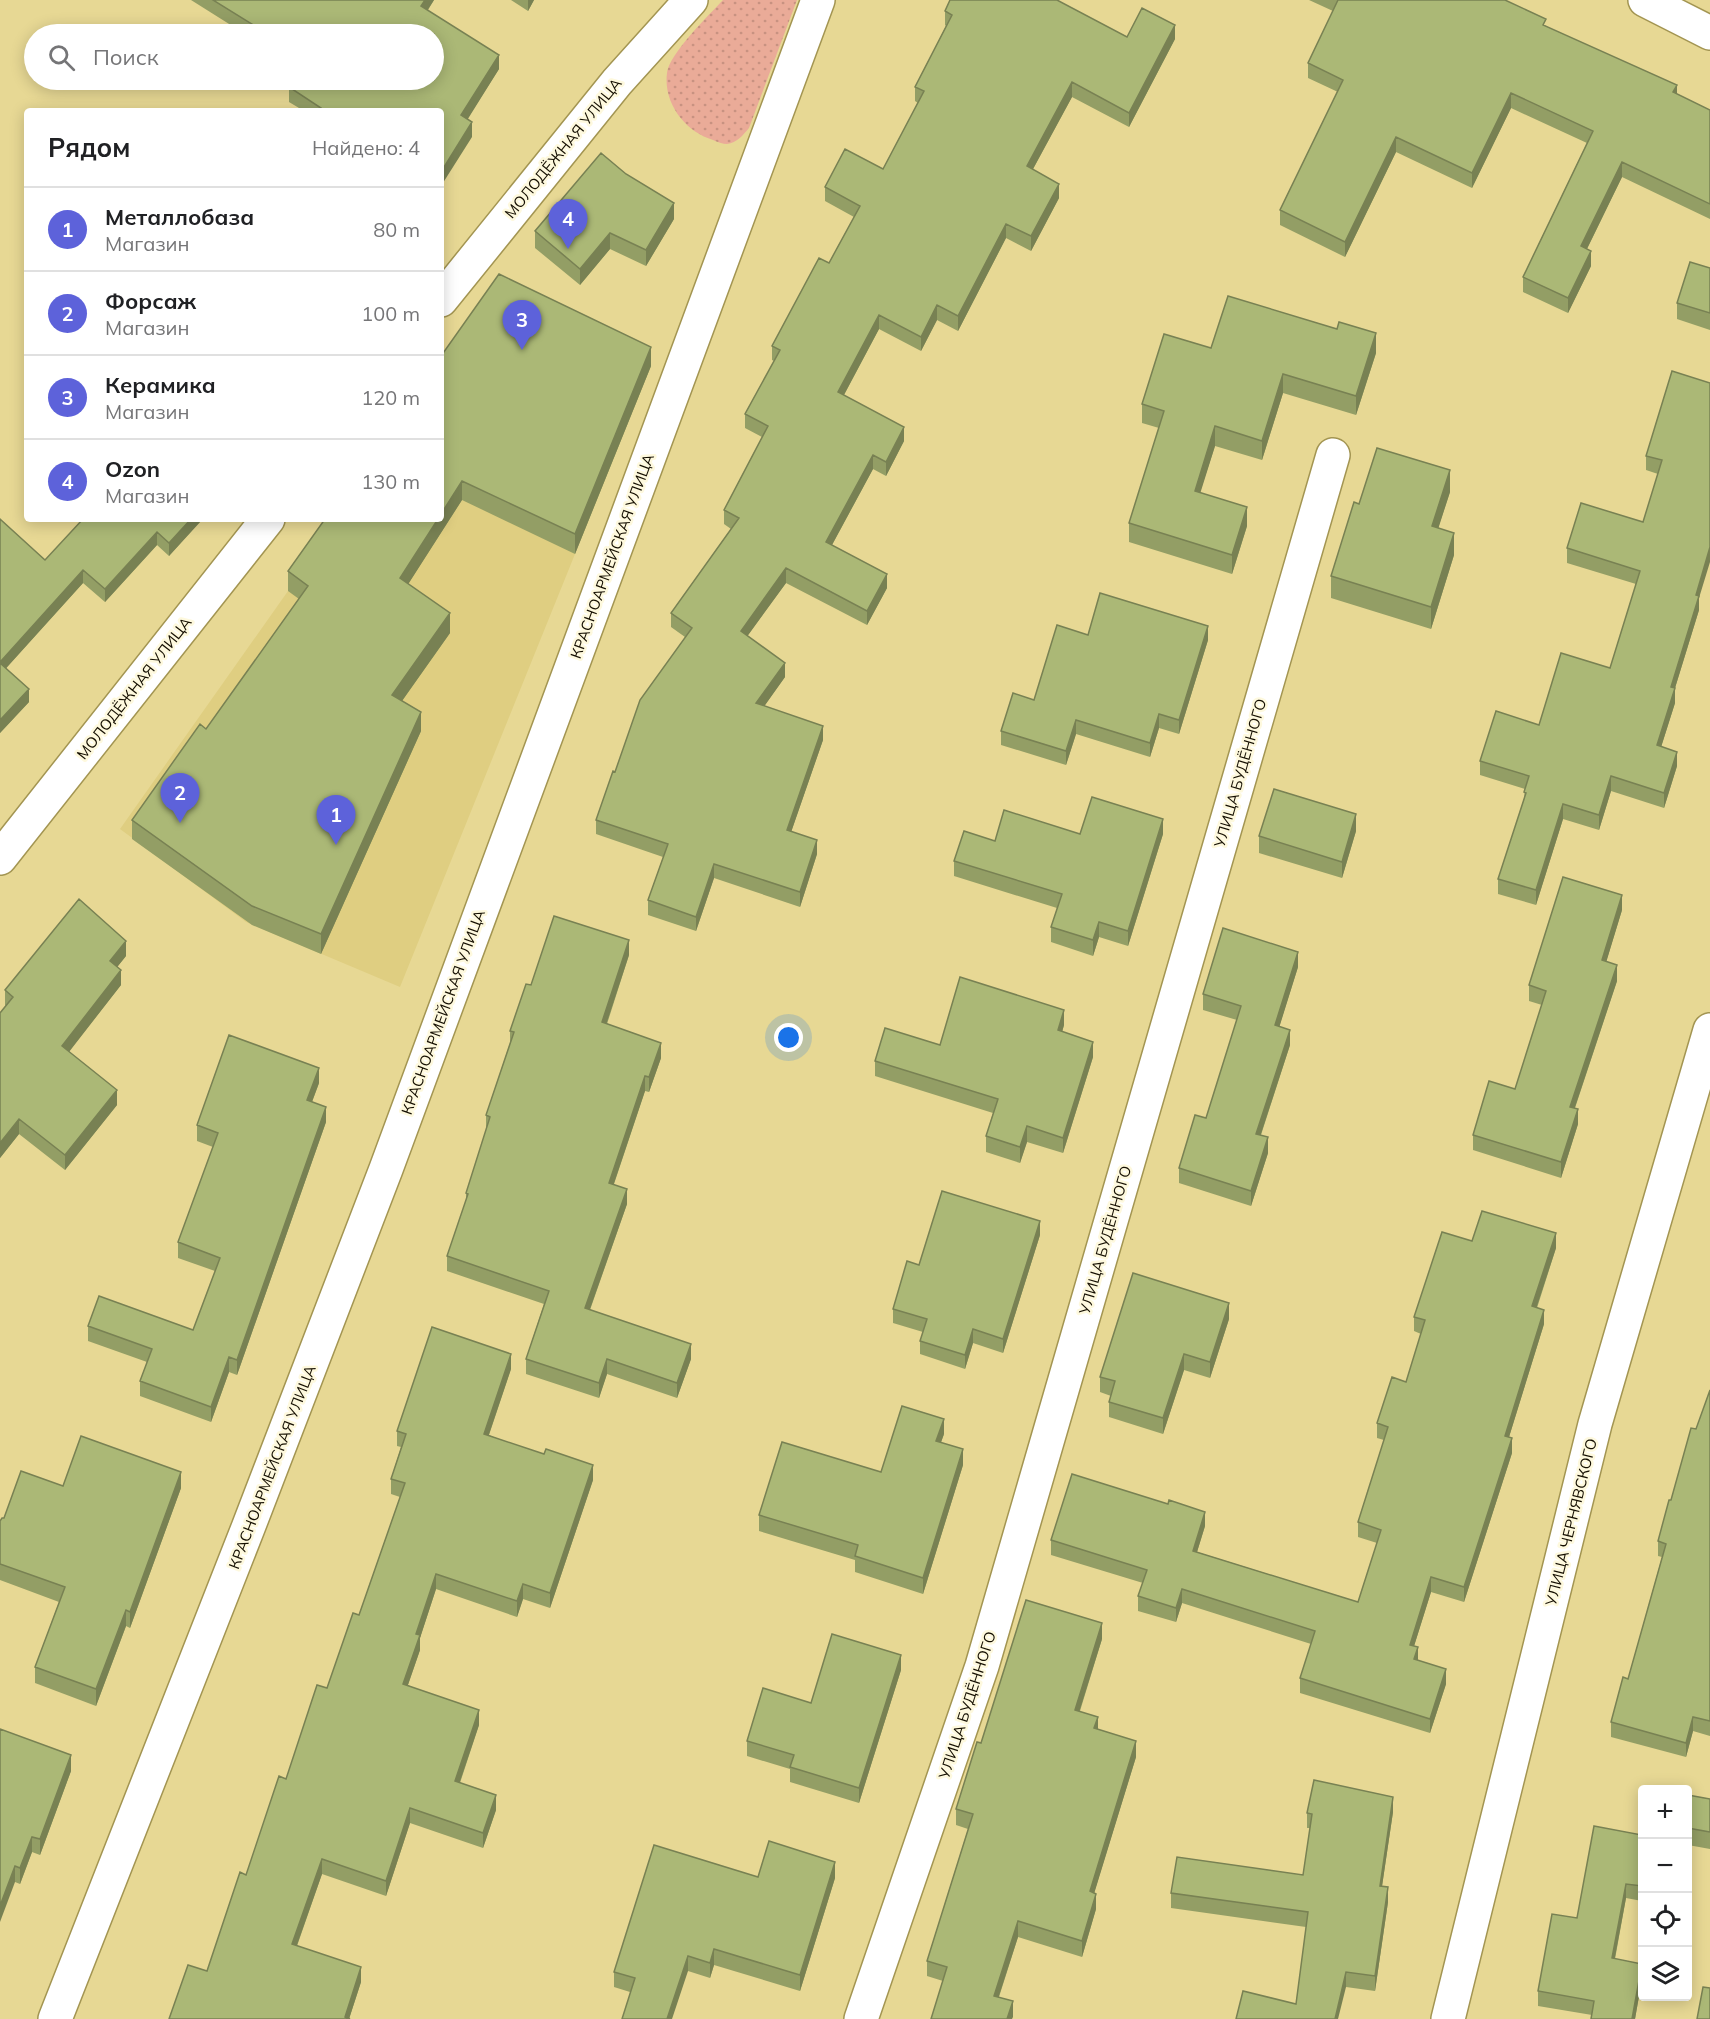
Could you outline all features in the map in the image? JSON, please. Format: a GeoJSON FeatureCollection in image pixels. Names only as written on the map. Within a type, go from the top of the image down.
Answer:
{"type":"FeatureCollection","features":[{"type":"Feature","properties":{"kind":"street","name":"МОЛОДЁЖНАЯ УЛИЦА"},"geometry":{"type":"LineString","coordinates":[[444,296],[617,82],[691,0]]}},
{"type":"Feature","properties":{"kind":"street","name":"КРАСНОАРМЕЙСКАЯ УЛИЦА"},"geometry":{"type":"LineString","coordinates":[[55,2019],[244,1539],[381,1180],[818,0]]}},
{"type":"Feature","properties":{"kind":"street"},"geometry":{"type":"LineString","coordinates":[[1645,0],[1710,33]]}},
{"type":"Feature","properties":{"kind":"street","name":"УЛИЦА БУДЁННОГО"},"geometry":{"type":"LineString","coordinates":[[861,2019],[982,1666],[1333,455]]}},
{"type":"Feature","properties":{"kind":"street","name":"МОЛОДЁЖНАЯ УЛИЦА"},"geometry":{"type":"LineString","coordinates":[[0,858],[266,522]]}},
{"type":"Feature","properties":{"kind":"street","name":"УЛИЦА ЧЕРНЯВСКОГО"},"geometry":{"type":"LineString","coordinates":[[1448,2019],[1595,1424],[1710,1030]]}},
{"type":"Feature","properties":{"kind":"shaded area"},"geometry":{"type":"Polygon","coordinates":[[[723,0],[797,0],[749,128],[737,140],[727,144],[694,131],[678,115],[667,84],[669,65],[675,56],[690,35],[723,0]]]}},
{"type":"Feature","properties":{"kind":"shaded area"},"geometry":{"type":"Polygon","coordinates":[[[651,366],[400,987],[246,922],[120,829],[288,591],[435,522],[444,522],[444,375],[651,366]]]}},
{"type":"Feature","properties":{"kind":"building"},"geometry":{"type":"Polygon","coordinates":[[[213,0],[425,0],[421,6],[499,55],[461,115],[472,122],[444,167],[444,108],[321,108],[294,90],[444,90],[444,24],[252,24],[213,0]]]}},
{"type":"Feature","properties":{"kind":"building"},"geometry":{"type":"Polygon","coordinates":[[[950,0],[1057,0],[1127,37],[1142,8],[1175,25],[1129,113],[1072,82],[1027,166],[1059,184],[1031,236],[1006,224],[958,316],[937,305],[921,337],[879,315],[838,392],[904,427],[886,462],[873,455],[826,542],[887,574],[867,611],[786,568],[741,631],[785,663],[756,703],[823,726],[787,830],[817,840],[800,892],[714,864],[696,917],[648,900],[668,844],[596,820],[640,700],[692,628],[671,613],[739,518],[724,510],[768,426],[745,414],[780,350],[772,346],[819,258],[829,263],[860,206],[825,187],[845,149],[883,169],[924,91],[915,87],[952,15],[945,11],[950,0]]]}},
{"type":"Feature","properties":{"kind":"building"},"geometry":{"type":"Polygon","coordinates":[[[1338,0],[1505,0],[1546,19],[1543,25],[1677,85],[1673,92],[1710,110],[1710,204],[1622,162],[1581,246],[1591,251],[1568,298],[1523,277],[1593,131],[1511,93],[1472,173],[1396,137],[1345,242],[1280,210],[1343,80],[1308,63],[1338,0]]]}},
{"type":"Feature","properties":{"kind":"building"},"geometry":{"type":"Polygon","coordinates":[[[601,153],[626,174],[674,203],[646,250],[610,233],[580,269],[535,231],[601,153]]]}},
{"type":"Feature","properties":{"kind":"building"},"geometry":{"type":"Polygon","coordinates":[[[1690,262],[1710,268],[1710,313],[1677,303],[1690,262]]]}},
{"type":"Feature","properties":{"kind":"building"},"geometry":{"type":"Polygon","coordinates":[[[499,274],[651,347],[575,534],[462,481],[444,509],[444,352],[499,274]]]}},
{"type":"Feature","properties":{"kind":"building"},"geometry":{"type":"Polygon","coordinates":[[[1228,296],[1337,329],[1339,322],[1376,333],[1356,396],[1283,374],[1262,441],[1215,426],[1195,491],[1247,507],[1232,555],[1129,523],[1164,411],[1142,404],[1164,334],[1211,348],[1228,296]]]}},
{"type":"Feature","properties":{"kind":"building"},"geometry":{"type":"Polygon","coordinates":[[[1672,371],[1710,383],[1710,547],[1696,595],[1699,596],[1671,687],[1675,688],[1657,745],[1677,752],[1664,793],[1611,776],[1599,815],[1563,804],[1536,890],[1498,879],[1526,793],[1524,792],[1529,776],[1480,761],[1496,711],[1539,725],[1561,653],[1610,668],[1640,571],[1567,548],[1581,503],[1643,522],[1662,460],[1646,456],[1672,371]]]}},
{"type":"Feature","properties":{"kind":"building"},"geometry":{"type":"Polygon","coordinates":[[[1377,448],[1450,470],[1432,526],[1454,533],[1431,607],[1331,576],[1354,502],[1359,504],[1377,448]]]}},
{"type":"Feature","properties":{"kind":"building"},"geometry":{"type":"Polygon","coordinates":[[[0,519],[45,560],[80,522],[188,522],[169,543],[157,532],[105,589],[83,570],[0,662],[0,519]]]}},
{"type":"Feature","properties":{"kind":"building"},"geometry":{"type":"Polygon","coordinates":[[[323,522],[436,522],[400,578],[450,613],[392,695],[421,712],[321,934],[252,906],[132,820],[200,724],[206,729],[308,586],[288,571],[323,522]]]}},
{"type":"Feature","properties":{"kind":"building"},"geometry":{"type":"Polygon","coordinates":[[[1100,593],[1208,626],[1179,720],[1159,714],[1150,743],[1076,720],[1066,751],[1001,731],[1013,693],[1034,700],[1057,625],[1088,635],[1100,593]]]}},
{"type":"Feature","properties":{"kind":"building"},"geometry":{"type":"Polygon","coordinates":[[[0,663],[29,689],[0,720],[0,663]]]}},
{"type":"Feature","properties":{"kind":"building"},"geometry":{"type":"Polygon","coordinates":[[[1274,789],[1356,814],[1342,862],[1259,836],[1274,789]]]}},
{"type":"Feature","properties":{"kind":"building"},"geometry":{"type":"Polygon","coordinates":[[[1092,797],[1163,819],[1128,931],[1099,922],[1093,940],[1051,927],[1062,894],[954,861],[964,831],[995,841],[1004,810],[1080,834],[1092,797]]]}},
{"type":"Feature","properties":{"kind":"building"},"geometry":{"type":"Polygon","coordinates":[[[1563,877],[1622,895],[1602,960],[1617,965],[1570,1107],[1578,1109],[1561,1162],[1473,1135],[1489,1081],[1515,1089],[1546,991],[1529,985],[1563,877]]]}},
{"type":"Feature","properties":{"kind":"building"},"geometry":{"type":"Polygon","coordinates":[[[79,899],[126,941],[110,961],[121,970],[62,1046],[117,1090],[65,1155],[19,1119],[0,1143],[0,1013],[13,997],[5,990],[79,899]]]}},
{"type":"Feature","properties":{"kind":"building"},"geometry":{"type":"Polygon","coordinates":[[[554,916],[629,940],[602,1022],[661,1043],[649,1077],[645,1076],[609,1183],[627,1189],[585,1308],[691,1344],[677,1383],[607,1359],[599,1383],[526,1359],[549,1291],[447,1256],[490,1117],[486,1115],[514,1032],[510,1031],[526,984],[531,985],[554,916]]]}},
{"type":"Feature","properties":{"kind":"building"},"geometry":{"type":"Polygon","coordinates":[[[1223,928],[1298,952],[1275,1025],[1290,1030],[1256,1134],[1268,1137],[1251,1191],[1179,1168],[1195,1115],[1206,1118],[1241,1006],[1203,994],[1223,928]]]}},
{"type":"Feature","properties":{"kind":"building"},"geometry":{"type":"Polygon","coordinates":[[[960,977],[1064,1010],[1058,1030],[1093,1042],[1063,1138],[1027,1126],[1020,1147],[986,1136],[998,1099],[875,1061],[885,1028],[940,1045],[960,977]]]}},
{"type":"Feature","properties":{"kind":"building"},"geometry":{"type":"Polygon","coordinates":[[[229,1035],[319,1068],[307,1100],[326,1107],[237,1360],[229,1357],[211,1407],[140,1381],[152,1349],[88,1326],[99,1296],[193,1330],[220,1258],[178,1242],[218,1133],[197,1125],[229,1035]]]}},
{"type":"Feature","properties":{"kind":"building"},"geometry":{"type":"Polygon","coordinates":[[[942,1191],[1040,1221],[1003,1339],[973,1329],[965,1355],[920,1341],[927,1319],[893,1309],[907,1261],[919,1265],[942,1191]]]}},
{"type":"Feature","properties":{"kind":"building"},"geometry":{"type":"Polygon","coordinates":[[[1482,1211],[1556,1233],[1532,1306],[1544,1310],[1505,1436],[1512,1438],[1464,1587],[1431,1577],[1410,1645],[1418,1647],[1414,1659],[1446,1669],[1430,1719],[1300,1678],[1315,1631],[1182,1589],[1176,1608],[1138,1596],[1147,1570],[1051,1540],[1072,1474],[1168,1504],[1169,1500],[1205,1512],[1193,1551],[1358,1602],[1381,1530],[1358,1522],[1388,1427],[1377,1423],[1392,1377],[1406,1382],[1425,1320],[1414,1317],[1442,1232],[1472,1241],[1482,1211]]]}},
{"type":"Feature","properties":{"kind":"building"},"geometry":{"type":"Polygon","coordinates":[[[1133,1273],[1229,1303],[1210,1362],[1184,1354],[1163,1418],[1109,1402],[1115,1381],[1100,1377],[1133,1273]]]}},
{"type":"Feature","properties":{"kind":"building"},"geometry":{"type":"Polygon","coordinates":[[[432,1327],[511,1354],[484,1434],[544,1454],[546,1449],[593,1465],[550,1593],[523,1584],[517,1601],[436,1574],[416,1634],[420,1635],[403,1684],[479,1710],[455,1781],[496,1795],[483,1833],[410,1808],[386,1881],[322,1859],[292,1944],[361,1967],[345,2017],[350,2019],[169,2019],[188,1965],[207,1971],[240,1872],[246,1875],[279,1776],[286,1779],[317,1685],[327,1688],[353,1613],[359,1615],[405,1483],[391,1479],[406,1434],[397,1431],[432,1327]]]}},
{"type":"Feature","properties":{"kind":"building"},"geometry":{"type":"Polygon","coordinates":[[[1710,1390],[1710,1721],[1693,1717],[1686,1743],[1611,1722],[1623,1677],[1628,1679],[1666,1544],[1658,1541],[1669,1500],[1671,1500],[1691,1428],[1696,1429],[1710,1390]]]}},
{"type":"Feature","properties":{"kind":"building"},"geometry":{"type":"Polygon","coordinates":[[[902,1406],[944,1419],[936,1441],[963,1449],[923,1578],[855,1556],[858,1545],[759,1515],[782,1442],[881,1472],[902,1406]]]}},
{"type":"Feature","properties":{"kind":"building"},"geometry":{"type":"Polygon","coordinates":[[[81,1436],[181,1472],[130,1612],[126,1610],[96,1689],[35,1667],[65,1587],[0,1564],[0,1521],[4,1518],[21,1471],[63,1486],[81,1436]]]}},
{"type":"Feature","properties":{"kind":"building"},"geometry":{"type":"Polygon","coordinates":[[[1026,1600],[1102,1623],[1075,1710],[1098,1717],[1094,1728],[1136,1741],[1090,1891],[1096,1894],[1082,1941],[1018,1921],[994,1996],[1013,2001],[1007,2019],[931,2019],[947,1967],[927,1961],[973,1814],[956,1809],[977,1742],[981,1743],[1026,1600]]]}},
{"type":"Feature","properties":{"kind":"building"},"geometry":{"type":"Polygon","coordinates":[[[832,1634],[901,1655],[859,1788],[790,1767],[794,1755],[747,1741],[763,1688],[811,1703],[832,1634]]]}},
{"type":"Feature","properties":{"kind":"building"},"geometry":{"type":"Polygon","coordinates":[[[0,1729],[71,1755],[40,1839],[32,1837],[20,1868],[15,1866],[0,1906],[0,1729]]]}},
{"type":"Feature","properties":{"kind":"building"},"geometry":{"type":"Polygon","coordinates":[[[1314,1780],[1393,1797],[1380,1886],[1388,1887],[1375,1976],[1346,1972],[1335,2019],[1236,2019],[1243,1991],[1296,2004],[1308,1912],[1171,1893],[1177,1857],[1303,1875],[1312,1814],[1307,1813],[1314,1780]]]}},
{"type":"Feature","properties":{"kind":"building"},"geometry":{"type":"Polygon","coordinates":[[[1692,1796],[1710,1799],[1710,1832],[1692,1829],[1692,1796]]]}},
{"type":"Feature","properties":{"kind":"building"},"geometry":{"type":"Polygon","coordinates":[[[1594,1826],[1638,1834],[1638,1886],[1626,1884],[1612,1958],[1638,1963],[1638,1986],[1632,2019],[1591,2019],[1594,2001],[1538,1991],[1552,1914],[1577,1918],[1594,1826]]]}},
{"type":"Feature","properties":{"kind":"building"},"geometry":{"type":"Polygon","coordinates":[[[769,1841],[835,1862],[800,1975],[714,1949],[710,1963],[688,1956],[667,2019],[622,2019],[635,1978],[614,1972],[654,1845],[758,1877],[769,1841]]]}},
{"type":"Feature","properties":{"kind":"building"},"geometry":{"type":"Polygon","coordinates":[[[1703,1987],[1710,1988],[1710,2019],[1697,2019],[1703,1987]]]}},
{"type":"Feature","properties":{"kind":"place","name":"Ozon"},"geometry":{"type":"Point","coordinates":[568,249]}},
{"type":"Feature","properties":{"kind":"place","name":"Керамика"},"geometry":{"type":"Point","coordinates":[522,350]}},
{"type":"Feature","properties":{"kind":"place","name":"Форсаж"},"geometry":{"type":"Point","coordinates":[180,823]}},
{"type":"Feature","properties":{"kind":"place","name":"Металлобаза"},"geometry":{"type":"Point","coordinates":[336,845]}}]}
